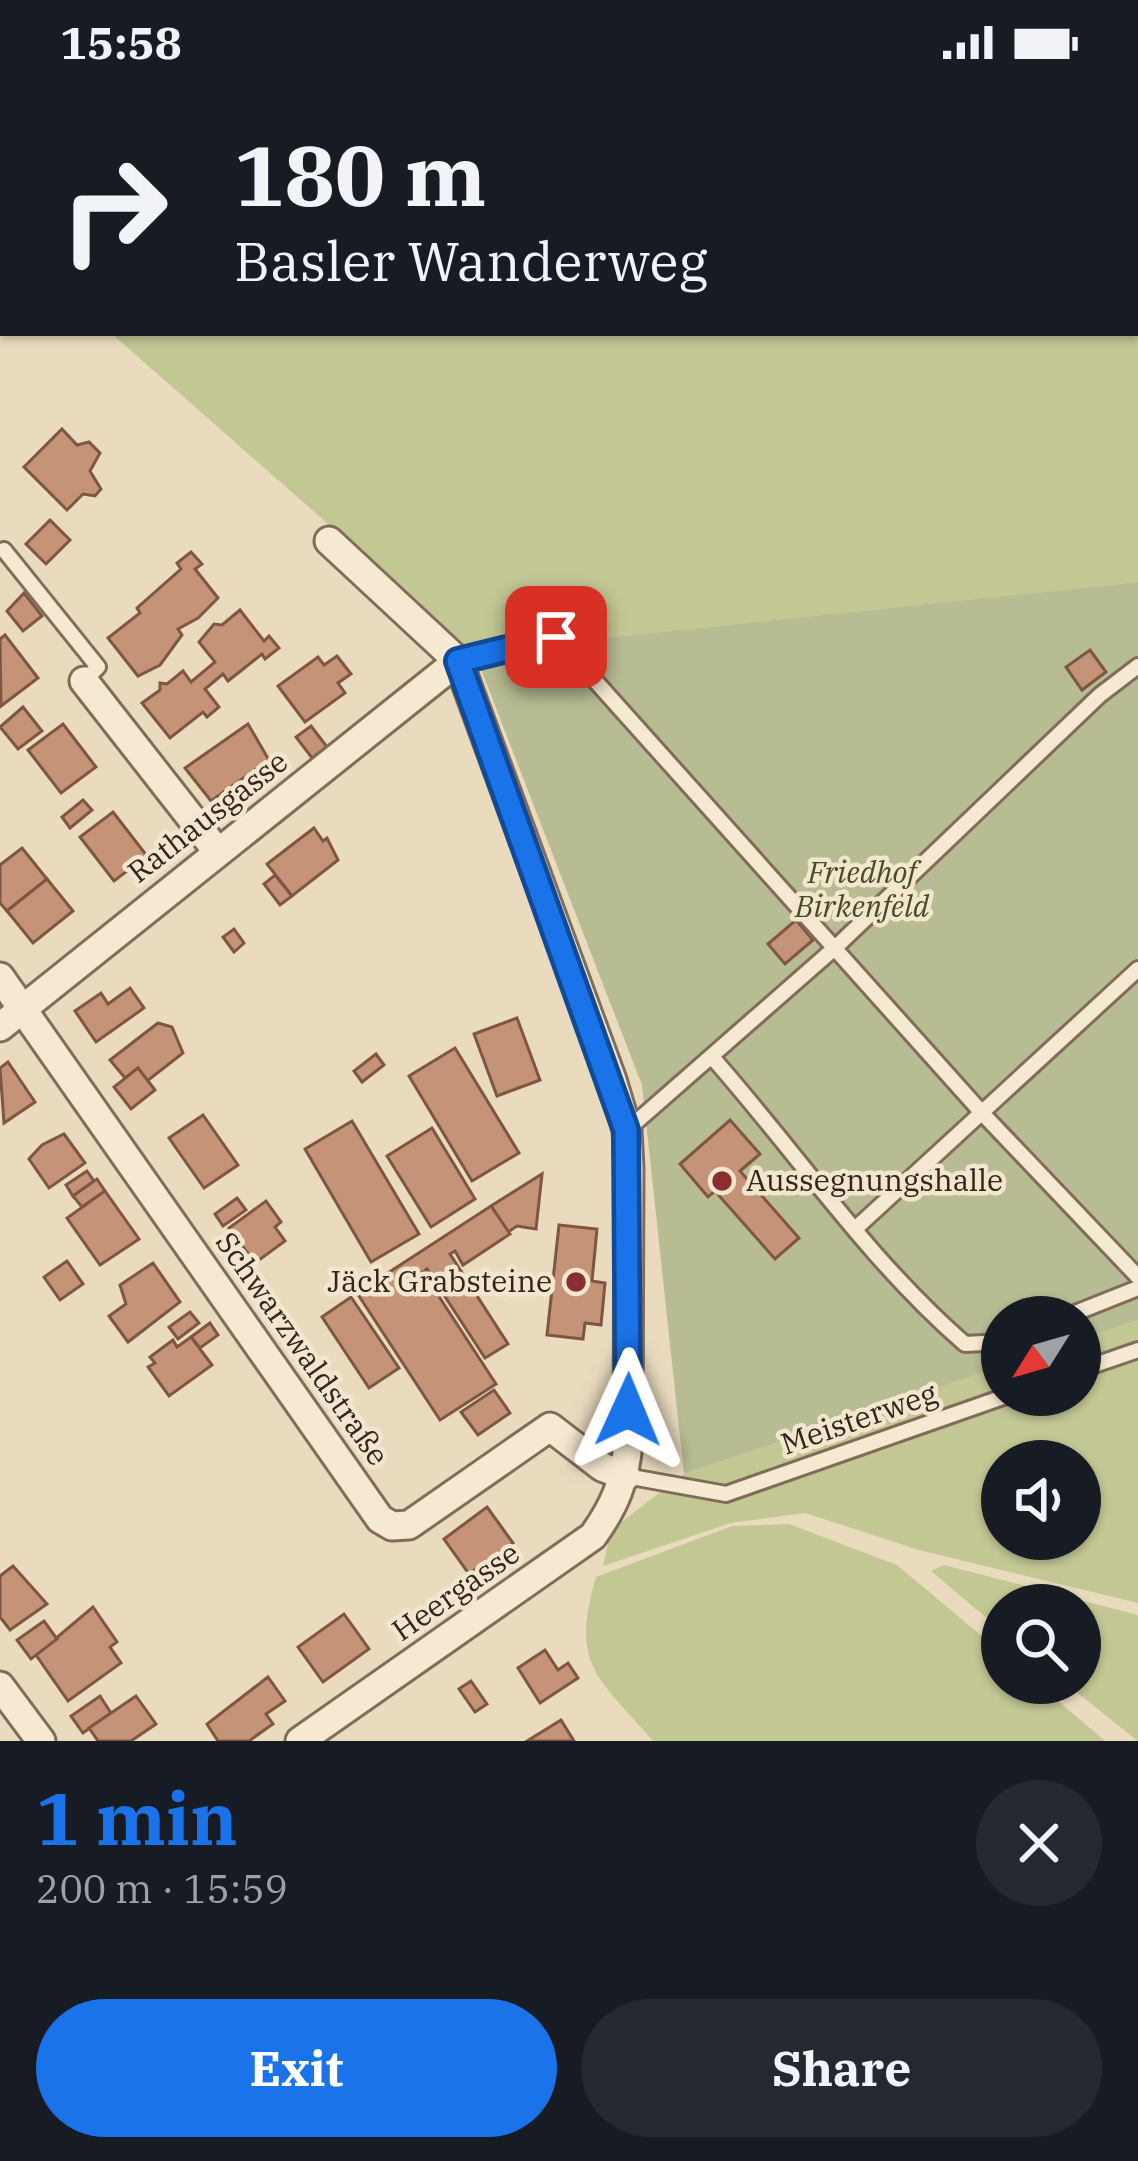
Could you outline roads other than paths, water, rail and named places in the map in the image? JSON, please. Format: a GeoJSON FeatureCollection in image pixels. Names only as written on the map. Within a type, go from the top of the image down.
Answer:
{"type":"FeatureCollection","features":[{"type":"Feature","properties":{"kind":"street"},"geometry":{"type":"LineString","coordinates":[[329,541],[458,661],[626,1130],[626,1476]]}},
{"type":"Feature","properties":{"kind":"street","name":"Rathausgasse"},"geometry":{"type":"LineString","coordinates":[[0,1027],[458,661]]}},
{"type":"Feature","properties":{"kind":"street"},"geometry":{"type":"LineString","coordinates":[[84,681],[218,851]]}},
{"type":"Feature","properties":{"kind":"street","name":"Schwarzwaldstraße"},"geometry":{"type":"LineString","coordinates":[[0,977],[380,1519],[392,1526],[409,1525],[550,1427],[602,1467],[626,1476]]}},
{"type":"Feature","properties":{"kind":"street","name":"Heergasse"},"geometry":{"type":"LineString","coordinates":[[300,1741],[593,1536],[615,1505],[626,1476]]}},
{"type":"Feature","properties":{"kind":"street"},"geometry":{"type":"LineString","coordinates":[[0,1686],[41,1741]]}},
{"type":"Feature","properties":{"kind":"lane"},"geometry":{"type":"LineString","coordinates":[[4,550],[98,667],[84,681]]}},
{"type":"Feature","properties":{"kind":"lane"},"geometry":{"type":"LineString","coordinates":[[458,661],[556,637],[983,1114],[1138,1277]]}},
{"type":"Feature","properties":{"kind":"lane"},"geometry":{"type":"LineString","coordinates":[[626,1130],[837,946],[1100,695],[1138,666]]}},
{"type":"Feature","properties":{"kind":"lane"},"geometry":{"type":"LineString","coordinates":[[855,1229],[1138,969]]}},
{"type":"Feature","properties":{"kind":"lane"},"geometry":{"type":"LineString","coordinates":[[712,1057],[855,1229],[965,1344],[981,1343]]}},
{"type":"Feature","properties":{"kind":"lane"},"geometry":{"type":"LineString","coordinates":[[1101,1303],[1138,1288]]}},
{"type":"Feature","properties":{"kind":"lane"},"geometry":{"type":"LineString","coordinates":[[1101,1363],[1138,1350]]}},
{"type":"Feature","properties":{"kind":"lane","name":"Meisterweg"},"geometry":{"type":"LineString","coordinates":[[626,1476],[726,1494],[981,1405]]}},
{"type":"Feature","properties":{"kind":"place","name":"Aussegnungshalle"},"geometry":{"type":"Point","coordinates":[722,1181]}},
{"type":"Feature","properties":{"kind":"place","name":"Jäck Grabsteine"},"geometry":{"type":"Point","coordinates":[576,1282]}},
{"type":"Feature","properties":{"kind":"park label","name":"Friedhof Birkenfeld"},"geometry":{"type":"Point","coordinates":[862,890]}}]}
